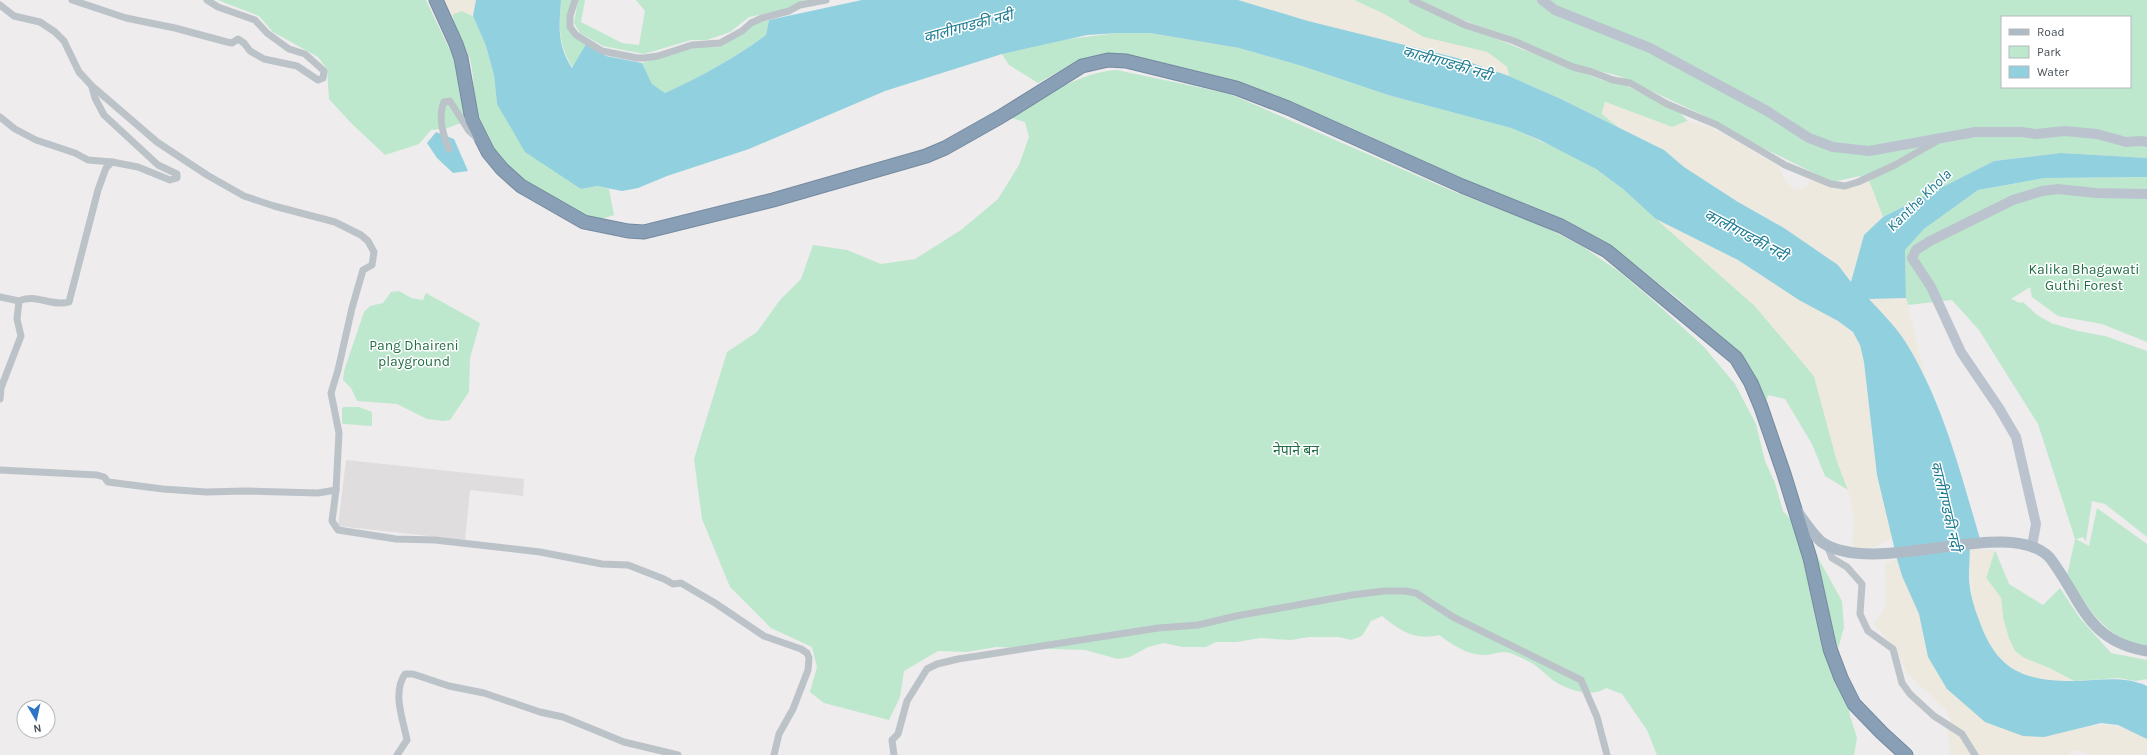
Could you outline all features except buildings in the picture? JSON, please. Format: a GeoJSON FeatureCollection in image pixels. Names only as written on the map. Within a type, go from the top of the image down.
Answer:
{"type":"FeatureCollection","features":[{"type":"Feature","properties":{"kind":"highway"},"geometry":{"type":"LineString","coordinates":[[436,0],[461,58],[472,120],[488,152],[502,170],[521,186],[584,222],[628,231],[644,232],[774,200],[926,156],[945,148],[1076,70],[1090,63],[1108,60],[1126,61],[1236,88],[1288,108],[1462,186],[1536,214],[1561,226],[1607,251],[1736,358],[1751,383],[1761,407],[1810,558],[1830,648],[1841,678],[1854,704],[1882,734],[1906,755]]}},
{"type":"Feature","properties":{"kind":"main road"},"geometry":{"type":"LineString","coordinates":[[1542,0],[1555,10],[1650,48],[1767,111],[1809,138],[1833,147],[1869,150],[1975,132],[2022,132],[2036,134],[2065,131],[2097,134],[2126,142],[2147,142]]}},
{"type":"Feature","properties":{"kind":"main road"},"geometry":{"type":"LineString","coordinates":[[2032,546],[2036,524],[2016,437],[1999,408],[1961,352],[1930,287],[1912,258],[1916,250],[1930,241],[2013,200],[2042,191],[2058,189],[2096,193],[2147,194]]}},
{"type":"Feature","properties":{"kind":"main road"},"geometry":{"type":"LineString","coordinates":[[1794,508],[1822,543],[1848,554],[1875,554],[1994,542],[2032,546],[2043,550],[2050,558],[2086,616],[2098,629],[2110,639],[2122,645],[2147,651]]}},
{"type":"Feature","properties":{"kind":"street"},"geometry":{"type":"LineString","coordinates":[[72,0],[126,18],[176,28],[227,42],[232,43],[238,39],[244,42],[250,50],[264,59],[297,66],[318,80],[323,78],[324,71],[311,58],[305,54],[289,49],[268,34],[255,20],[218,7],[207,0]]}},
{"type":"Feature","properties":{"kind":"street"},"geometry":{"type":"LineString","coordinates":[[575,0],[570,27],[576,35],[602,51],[637,58],[658,56],[692,45],[720,43],[742,31],[751,23],[789,11],[800,5],[826,0]]}},
{"type":"Feature","properties":{"kind":"street"},"geometry":{"type":"LineString","coordinates":[[1412,0],[1465,25],[1514,41],[1573,67],[1613,80],[1630,83],[1667,104],[1717,125],[1785,164],[1831,184],[1845,186],[1883,172],[1944,137]]}},
{"type":"Feature","properties":{"kind":"street"},"geometry":{"type":"LineString","coordinates":[[0,5],[14,16],[40,22],[55,32],[64,41],[79,72],[92,86],[156,142],[244,196],[274,206],[335,222],[360,234],[368,241],[374,252],[374,262],[372,265],[363,270],[331,393],[339,433],[336,490],[332,521],[338,530],[396,539],[435,540],[540,552],[602,564],[628,565],[673,584],[681,583],[715,602],[764,636],[801,649],[807,653],[810,658],[808,670],[793,709],[779,734],[774,755]]}},
{"type":"Feature","properties":{"kind":"street"},"geometry":{"type":"LineString","coordinates":[[0,117],[15,129],[36,140],[76,153],[88,160],[112,162],[138,168],[170,180],[177,178],[177,174],[158,165],[104,115],[95,98],[92,86]]}},
{"type":"Feature","properties":{"kind":"street"},"geometry":{"type":"LineString","coordinates":[[449,149],[441,109],[444,102],[450,101],[468,131],[477,137],[488,152]]}},
{"type":"Feature","properties":{"kind":"street"},"geometry":{"type":"LineString","coordinates":[[0,298],[19,301],[32,298],[58,303],[69,302],[98,190],[106,168],[112,162]]}},
{"type":"Feature","properties":{"kind":"street"},"geometry":{"type":"LineString","coordinates":[[0,399],[1,388],[21,336],[17,319],[19,301]]}},
{"type":"Feature","properties":{"kind":"street"},"geometry":{"type":"LineString","coordinates":[[0,470],[97,475],[104,477],[108,482],[184,491],[318,493],[336,490]]}},
{"type":"Feature","properties":{"kind":"street"},"geometry":{"type":"LineString","coordinates":[[1827,544],[1832,558],[1847,567],[1862,584],[1860,614],[1868,631],[1893,649],[1902,683],[1910,694],[1934,716],[1962,734],[1975,755]]}},
{"type":"Feature","properties":{"kind":"street"},"geometry":{"type":"LineString","coordinates":[[894,755],[892,740],[898,734],[906,701],[927,669],[936,664],[958,659],[1158,628],[1198,625],[1302,603],[1384,591],[1416,593],[1453,617],[1581,680],[1597,717],[1607,755]]}},
{"type":"Feature","properties":{"kind":"street"},"geometry":{"type":"LineString","coordinates":[[398,755],[407,740],[399,695],[402,679],[405,674],[412,674],[469,691],[484,693],[540,712],[562,717],[624,742],[678,755]]}},
{"type":"Feature","properties":{"kind":"shaded area"},"geometry":{"type":"Polygon","coordinates":[[[346,460],[524,479],[523,496],[470,490],[465,540],[338,526],[346,460]]]}},
{"type":"Feature","properties":{"kind":"green space"},"geometry":{"type":"Polygon","coordinates":[[[218,0],[426,0],[454,59],[466,121],[448,128],[431,130],[419,144],[385,155],[350,122],[329,99],[327,69],[318,57],[273,32],[259,16],[218,0]]]}},
{"type":"Feature","properties":{"kind":"green space"},"geometry":{"type":"Polygon","coordinates":[[[561,0],[573,0],[567,26],[586,44],[573,68],[568,60],[562,43],[560,27],[561,0]]]}},
{"type":"Feature","properties":{"kind":"green space"},"geometry":{"type":"Polygon","coordinates":[[[578,0],[585,0],[581,22],[622,43],[639,45],[645,11],[636,0],[806,0],[780,11],[749,17],[730,32],[707,40],[691,40],[644,54],[603,46],[580,33],[574,23],[578,0]]]}},
{"type":"Feature","properties":{"kind":"green space"},"geometry":{"type":"Polygon","coordinates":[[[1354,0],[1407,0],[1434,14],[1514,46],[1602,80],[1623,84],[1680,113],[1688,121],[1672,127],[1605,102],[1602,114],[1620,128],[1561,99],[1509,76],[1507,67],[1487,52],[1423,37],[1384,14],[1354,0]]]}},
{"type":"Feature","properties":{"kind":"green space"},"geometry":{"type":"Polygon","coordinates":[[[1417,0],[2147,0],[2147,158],[2061,153],[1994,161],[1883,217],[1869,181],[1860,176],[1832,182],[1759,146],[1705,116],[1619,76],[1569,63],[1543,50],[1442,12],[1417,0]]]}},
{"type":"Feature","properties":{"kind":"green space"},"geometry":{"type":"Polygon","coordinates":[[[462,11],[473,16],[486,46],[494,75],[497,104],[581,189],[597,186],[609,189],[614,215],[595,221],[528,183],[512,171],[499,157],[488,142],[480,125],[476,109],[470,59],[453,20],[453,14],[462,11]]]}},
{"type":"Feature","properties":{"kind":"green space"},"geometry":{"type":"Polygon","coordinates":[[[769,20],[766,35],[742,52],[717,67],[665,93],[652,84],[642,63],[693,47],[718,47],[754,24],[769,20]]]}},
{"type":"Feature","properties":{"kind":"green space"},"geometry":{"type":"Polygon","coordinates":[[[1118,33],[1150,33],[1239,48],[1302,66],[1388,95],[1511,128],[1566,152],[1596,169],[1623,189],[1755,306],[1814,376],[1837,461],[1848,490],[1825,476],[1812,444],[1785,399],[1768,395],[1765,408],[1757,381],[1738,351],[1676,297],[1609,245],[1564,219],[1478,186],[1273,94],[1225,78],[1141,58],[1097,56],[1069,66],[1038,83],[1009,65],[1002,54],[1060,40],[1118,33]]]}},
{"type":"Feature","properties":{"kind":"green space","name":"नेपाने बन"},"geometry":{"type":"Polygon","coordinates":[[[1117,70],[1230,94],[1450,190],[1543,226],[1582,246],[1621,273],[1704,347],[1735,384],[1756,424],[1765,461],[1775,483],[1783,511],[1807,538],[1842,601],[1844,627],[1838,649],[1850,716],[1857,738],[1854,755],[1657,755],[1647,730],[1622,694],[1606,688],[1601,691],[1587,693],[1573,690],[1554,681],[1530,662],[1510,653],[1501,652],[1486,655],[1473,654],[1455,646],[1439,635],[1430,637],[1415,636],[1395,626],[1382,616],[1371,621],[1362,636],[1351,640],[1339,637],[1309,637],[1291,640],[1260,638],[1237,642],[1216,642],[1206,647],[1182,647],[1164,643],[1148,647],[1130,657],[1118,659],[1085,650],[996,647],[967,652],[938,651],[904,671],[900,697],[889,720],[824,703],[810,692],[817,667],[812,647],[771,628],[730,587],[702,519],[694,459],[727,352],[757,332],[780,300],[801,279],[813,245],[847,250],[881,264],[915,259],[961,230],[998,199],[1019,165],[1029,137],[1025,122],[1008,117],[1074,81],[1103,72],[1117,70]]]}},
{"type":"Feature","properties":{"kind":"green space","name":"Kalika Bhagawati Guthi Forest"},"geometry":{"type":"Polygon","coordinates":[[[2147,177],[2147,342],[2102,324],[2058,316],[2032,297],[2030,287],[2011,299],[2020,303],[2023,302],[2037,315],[2051,323],[2078,331],[2105,336],[2147,351],[2147,537],[2105,504],[2092,501],[2086,541],[2083,537],[2076,539],[2089,546],[2097,508],[2147,544],[2147,648],[2133,644],[2109,630],[2091,610],[2067,576],[2075,539],[2038,424],[1979,330],[1952,300],[1908,305],[1906,298],[1905,250],[1924,229],[1978,190],[2045,178],[2147,177]]]}},
{"type":"Feature","properties":{"kind":"green space","name":"Pang Dhaireni playground"},"geometry":{"type":"Polygon","coordinates":[[[399,291],[411,298],[423,300],[426,293],[480,323],[470,358],[469,392],[450,420],[443,421],[427,419],[397,404],[357,401],[351,388],[343,380],[344,371],[364,312],[370,306],[383,303],[391,292],[399,291]]]}},
{"type":"Feature","properties":{"kind":"green space"},"geometry":{"type":"Polygon","coordinates":[[[359,407],[372,412],[372,426],[342,423],[342,408],[359,407]]]}},
{"type":"Feature","properties":{"kind":"green space"},"geometry":{"type":"Polygon","coordinates":[[[1995,550],[2009,584],[2043,605],[2060,588],[2079,617],[2111,653],[2147,660],[2147,679],[2135,681],[2119,678],[2074,681],[2049,668],[2024,658],[2015,651],[2009,639],[2003,618],[2001,598],[1986,578],[1995,550]]]}},
{"type":"Feature","properties":{"kind":"sand"},"geometry":{"type":"Polygon","coordinates":[[[440,0],[476,0],[473,16],[462,11],[453,14],[452,22],[440,0]]]}},
{"type":"Feature","properties":{"kind":"sand"},"geometry":{"type":"Polygon","coordinates":[[[1238,0],[1353,0],[1384,14],[1423,37],[1487,52],[1507,67],[1509,76],[1457,58],[1308,21],[1238,0]]]}},
{"type":"Feature","properties":{"kind":"sand"},"geometry":{"type":"Polygon","coordinates":[[[1605,102],[1672,127],[1688,121],[1709,127],[1731,138],[1779,167],[1786,182],[1796,190],[1808,186],[1809,180],[1832,186],[1861,184],[1869,181],[1883,217],[1864,235],[1851,282],[1838,265],[1763,215],[1738,202],[1684,167],[1664,150],[1620,128],[1602,114],[1605,102]]]}},
{"type":"Feature","properties":{"kind":"sand"},"geometry":{"type":"Polygon","coordinates":[[[1656,219],[1738,260],[1799,300],[1838,321],[1853,332],[1860,345],[1864,362],[1877,475],[1893,537],[1874,547],[1852,549],[1854,518],[1848,490],[1837,461],[1814,376],[1755,306],[1656,219]]]}},
{"type":"Feature","properties":{"kind":"sand"},"geometry":{"type":"Polygon","coordinates":[[[1906,298],[1924,375],[1898,332],[1869,299],[1906,298]]]}},
{"type":"Feature","properties":{"kind":"sand"},"geometry":{"type":"Polygon","coordinates":[[[1970,549],[1995,550],[1986,578],[2001,598],[2003,618],[2009,639],[2015,651],[2024,658],[2049,668],[2074,681],[2049,681],[2024,674],[2006,663],[1992,649],[1982,632],[1976,613],[1970,571],[1970,549]]]}},
{"type":"Feature","properties":{"kind":"sand"},"geometry":{"type":"Polygon","coordinates":[[[1897,559],[1902,576],[1919,614],[1928,657],[2023,736],[2057,733],[2099,725],[2114,726],[2129,730],[2147,739],[2147,755],[2093,755],[2073,750],[2069,755],[1949,755],[1951,752],[1947,731],[1951,720],[1945,709],[1907,673],[1896,649],[1874,624],[1886,607],[1885,563],[1897,559]]]}},
{"type":"Feature","properties":{"kind":"water"},"geometry":{"type":"Polygon","coordinates":[[[476,0],[561,0],[561,43],[567,60],[572,68],[586,44],[606,56],[642,63],[652,84],[665,93],[717,67],[742,52],[766,35],[769,20],[862,0],[1238,0],[1308,21],[1457,58],[1509,76],[1561,99],[1664,150],[1684,167],[1738,202],[1784,228],[1838,265],[1851,282],[1864,235],[1883,217],[1994,161],[2061,153],[2147,158],[2147,177],[2045,178],[1978,190],[1924,229],[1905,250],[1906,298],[1869,299],[1895,328],[1908,346],[1931,391],[1950,440],[1980,539],[1970,539],[1969,579],[1971,595],[1986,637],[1994,650],[2003,661],[2013,669],[2025,675],[2054,680],[2072,681],[2110,679],[2129,681],[2147,686],[2147,739],[2118,725],[2101,723],[2044,737],[2023,736],[1985,722],[1947,689],[1928,657],[1919,614],[1902,576],[1897,559],[1877,475],[1864,362],[1860,345],[1853,332],[1838,321],[1799,300],[1738,260],[1656,219],[1623,189],[1596,169],[1540,140],[1511,128],[1388,95],[1302,66],[1239,48],[1150,33],[1118,33],[1087,35],[1002,54],[885,91],[749,149],[667,176],[638,188],[622,191],[597,186],[581,189],[525,152],[497,104],[494,75],[486,46],[473,16],[476,0]]]}},
{"type":"Feature","properties":{"kind":"water"},"geometry":{"type":"Polygon","coordinates":[[[436,132],[454,139],[468,171],[453,173],[437,158],[427,143],[436,132]]]}},
{"type":"Feature","properties":{"kind":"water label","name":"कालीगण्डकी नदी"},"geometry":{"type":"Point","coordinates":[968,26]}},
{"type":"Feature","properties":{"kind":"water label","name":"कालीगण्डकी नदी"},"geometry":{"type":"Point","coordinates":[1447,63]}},
{"type":"Feature","properties":{"kind":"water label","name":"Kanthe Khola"},"geometry":{"type":"Point","coordinates":[1919,200]}},
{"type":"Feature","properties":{"kind":"water label","name":"कालीगण्डकी नदी"},"geometry":{"type":"Point","coordinates":[1746,235]}},
{"type":"Feature","properties":{"kind":"water label","name":"कालीगण्डकी नदी"},"geometry":{"type":"Point","coordinates":[1946,506]}}]}
